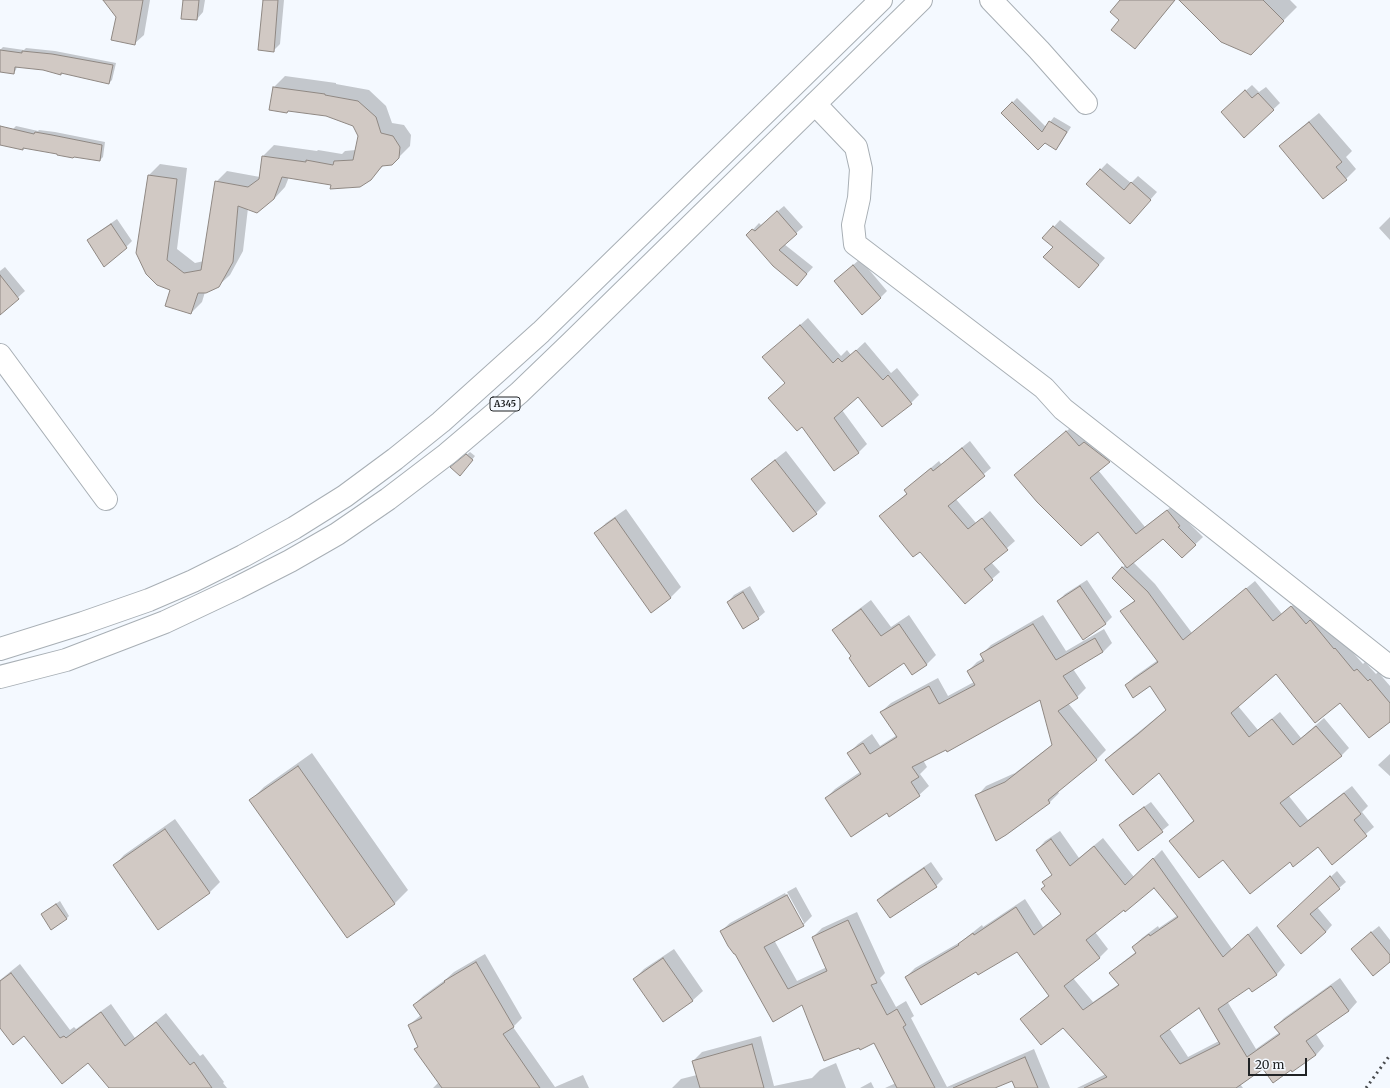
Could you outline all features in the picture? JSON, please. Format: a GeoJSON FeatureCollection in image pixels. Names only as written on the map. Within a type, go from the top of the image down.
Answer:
{"type":"FeatureCollection","features":[{"type":"Feature","properties":{"kind":"main road","name":"A345"},"geometry":{"type":"LineString","coordinates":[[0,649],[83,623],[149,600],[193,581],[294,528],[345,496],[395,459],[447,417],[541,332],[881,0]]}},
{"type":"Feature","properties":{"kind":"main road","name":"A345"},"geometry":{"type":"LineString","coordinates":[[0,677],[66,660],[165,622],[290,561],[337,534],[388,499],[447,454],[518,393],[571,344],[921,0]]}},
{"type":"Feature","properties":{"kind":"main road"},"geometry":{"type":"LineString","coordinates":[[991,0],[1039,50],[1086,103]]}},
{"type":"Feature","properties":{"kind":"main road"},"geometry":{"type":"LineString","coordinates":[[814,104],[856,147],[862,169],[859,198],[853,225],[855,244],[1044,388],[1063,409],[1390,668]]}},
{"type":"Feature","properties":{"kind":"main road"},"geometry":{"type":"LineString","coordinates":[[0,355],[106,498]]}},
{"type":"Feature","properties":{"kind":"building"},"geometry":{"type":"Polygon","coordinates":[[[103,0],[143,0],[135,45],[111,40],[116,17],[103,0]]]}},
{"type":"Feature","properties":{"kind":"building"},"geometry":{"type":"Polygon","coordinates":[[[183,0],[199,0],[197,20],[181,19],[183,0]]]}},
{"type":"Feature","properties":{"kind":"building"},"geometry":{"type":"Polygon","coordinates":[[[263,0],[278,0],[274,52],[258,50],[263,0]]]}},
{"type":"Feature","properties":{"kind":"building"},"geometry":{"type":"Polygon","coordinates":[[[1120,0],[1175,0],[1135,49],[1111,30],[1119,20],[1110,12],[1120,0]]]}},
{"type":"Feature","properties":{"kind":"building"},"geometry":{"type":"Polygon","coordinates":[[[1179,0],[1263,0],[1284,21],[1251,55],[1221,42],[1179,0]]]}},
{"type":"Feature","properties":{"kind":"building"},"geometry":{"type":"Polygon","coordinates":[[[0,50],[22,53],[22,51],[52,54],[113,65],[109,84],[43,70],[15,67],[14,74],[0,72],[0,50]]]}},
{"type":"Feature","properties":{"kind":"building"},"geometry":{"type":"Polygon","coordinates":[[[273,87],[325,94],[358,101],[376,117],[381,133],[393,136],[400,147],[399,158],[392,165],[382,166],[371,180],[360,187],[330,189],[331,185],[282,177],[274,199],[257,213],[238,206],[233,262],[219,287],[206,293],[198,293],[191,314],[165,306],[170,290],[157,285],[146,274],[136,253],[148,175],[177,179],[167,260],[184,273],[201,270],[215,181],[248,187],[259,179],[262,156],[306,162],[306,160],[333,165],[334,161],[353,160],[358,136],[353,126],[326,116],[269,110],[273,87]]]}},
{"type":"Feature","properties":{"kind":"building"},"geometry":{"type":"Polygon","coordinates":[[[1245,90],[1252,98],[1258,93],[1274,110],[1244,138],[1221,112],[1245,90]]]}},
{"type":"Feature","properties":{"kind":"building"},"geometry":{"type":"Polygon","coordinates":[[[1012,102],[1042,132],[1049,121],[1067,132],[1056,150],[1045,143],[1038,150],[1001,113],[1012,102]]]}},
{"type":"Feature","properties":{"kind":"building"},"geometry":{"type":"Polygon","coordinates":[[[1309,122],[1342,162],[1336,167],[1347,180],[1323,199],[1279,146],[1309,122]]]}},
{"type":"Feature","properties":{"kind":"building"},"geometry":{"type":"Polygon","coordinates":[[[0,126],[34,134],[35,132],[102,145],[100,161],[73,158],[23,148],[23,150],[0,145],[0,126]]]}},
{"type":"Feature","properties":{"kind":"building"},"geometry":{"type":"Polygon","coordinates":[[[1100,169],[1124,190],[1131,182],[1151,200],[1130,224],[1086,184],[1100,169]]]}},
{"type":"Feature","properties":{"kind":"building"},"geometry":{"type":"Polygon","coordinates":[[[777,211],[797,234],[779,250],[807,274],[797,286],[773,266],[746,235],[752,229],[755,231],[777,211]]]}},
{"type":"Feature","properties":{"kind":"building"},"geometry":{"type":"Polygon","coordinates":[[[111,224],[127,248],[104,267],[87,240],[111,224]]]}},
{"type":"Feature","properties":{"kind":"building"},"geometry":{"type":"Polygon","coordinates":[[[1053,226],[1099,265],[1079,288],[1043,257],[1053,247],[1042,238],[1053,226]]]}},
{"type":"Feature","properties":{"kind":"building"},"geometry":{"type":"Polygon","coordinates":[[[853,265],[881,298],[862,315],[834,281],[853,265]]]}},
{"type":"Feature","properties":{"kind":"building"},"geometry":{"type":"Polygon","coordinates":[[[0,275],[19,299],[0,315],[0,275]]]}},
{"type":"Feature","properties":{"kind":"building"},"geometry":{"type":"Polygon","coordinates":[[[800,325],[833,363],[838,358],[842,362],[856,350],[883,380],[888,375],[912,404],[882,427],[858,397],[834,418],[859,453],[834,471],[802,427],[797,431],[768,398],[785,383],[762,357],[800,325]]]}},
{"type":"Feature","properties":{"kind":"building"},"geometry":{"type":"Polygon","coordinates":[[[1066,431],[1079,446],[1084,442],[1110,462],[1090,478],[1136,534],[1167,510],[1180,526],[1178,527],[1196,545],[1182,558],[1163,539],[1127,568],[1098,532],[1081,546],[1037,502],[1014,475],[1066,431]]]}},
{"type":"Feature","properties":{"kind":"building"},"geometry":{"type":"Polygon","coordinates":[[[962,448],[985,476],[948,506],[968,529],[982,518],[1008,550],[984,569],[993,580],[965,604],[920,552],[913,557],[879,516],[907,494],[904,490],[931,468],[933,471],[962,448]]]}},
{"type":"Feature","properties":{"kind":"building"},"geometry":{"type":"Polygon","coordinates":[[[466,454],[473,460],[460,476],[450,467],[466,454]]]}},
{"type":"Feature","properties":{"kind":"building"},"geometry":{"type":"Polygon","coordinates":[[[775,460],[817,514],[793,532],[751,479],[775,460]]]}},
{"type":"Feature","properties":{"kind":"building"},"geometry":{"type":"Polygon","coordinates":[[[615,518],[671,598],[651,613],[594,533],[615,518]]]}},
{"type":"Feature","properties":{"kind":"building"},"geometry":{"type":"Polygon","coordinates":[[[1122,567],[1148,592],[1183,640],[1246,588],[1273,621],[1291,606],[1306,624],[1310,620],[1354,671],[1357,669],[1368,681],[1370,679],[1390,703],[1390,722],[1369,738],[1340,703],[1315,723],[1276,674],[1231,713],[1249,737],[1272,719],[1293,745],[1316,726],[1342,756],[1280,803],[1300,827],[1344,793],[1361,814],[1354,820],[1367,836],[1332,865],[1318,847],[1293,867],[1290,862],[1250,894],[1223,860],[1199,878],[1169,841],[1194,821],[1159,773],[1133,795],[1105,760],[1166,710],[1150,686],[1133,698],[1125,685],[1158,662],[1120,611],[1135,601],[1112,578],[1122,567]]]}},
{"type":"Feature","properties":{"kind":"building"},"geometry":{"type":"Polygon","coordinates":[[[1080,586],[1106,624],[1083,640],[1057,601],[1080,586]]]}},
{"type":"Feature","properties":{"kind":"building"},"geometry":{"type":"Polygon","coordinates":[[[743,592],[759,619],[743,629],[727,602],[743,592]]]}},
{"type":"Feature","properties":{"kind":"building"},"geometry":{"type":"Polygon","coordinates":[[[861,609],[881,636],[899,624],[927,665],[912,675],[904,663],[869,687],[849,658],[851,656],[832,630],[861,609]]]}},
{"type":"Feature","properties":{"kind":"building"},"geometry":{"type":"Polygon","coordinates":[[[1033,624],[1056,660],[1095,638],[1103,652],[1063,676],[1078,698],[1058,711],[1097,760],[1048,800],[1050,803],[996,841],[975,795],[1005,782],[1052,745],[1040,700],[947,752],[946,750],[912,767],[919,777],[911,782],[920,796],[889,817],[887,813],[851,837],[825,798],[861,774],[847,753],[863,743],[870,754],[897,737],[880,712],[929,686],[939,704],[975,685],[967,671],[984,661],[980,654],[1033,624]]]}},
{"type":"Feature","properties":{"kind":"building"},"geometry":{"type":"Polygon","coordinates":[[[298,766],[395,904],[347,938],[249,800],[298,766]]]}},
{"type":"Feature","properties":{"kind":"building"},"geometry":{"type":"Polygon","coordinates":[[[1144,807],[1163,832],[1138,851],[1119,825],[1144,807]]]}},
{"type":"Feature","properties":{"kind":"building"},"geometry":{"type":"Polygon","coordinates":[[[165,829],[210,893],[158,930],[113,865],[165,829]]]}},
{"type":"Feature","properties":{"kind":"building"},"geometry":{"type":"Polygon","coordinates":[[[1051,839],[1070,866],[1094,846],[1125,885],[1153,858],[1223,957],[1248,934],[1277,975],[1252,992],[1249,988],[1218,1009],[1247,1057],[1280,1034],[1274,1027],[1331,986],[1349,1011],[1306,1041],[1316,1055],[1273,1083],[1263,1069],[1236,1088],[1084,1088],[1107,1077],[1063,1028],[1041,1045],[1020,1019],[1049,996],[1017,952],[978,975],[976,972],[921,1005],[905,977],[959,945],[958,944],[973,933],[974,935],[1016,907],[1034,935],[1061,914],[1041,889],[1045,886],[1042,882],[1052,875],[1036,850],[1051,839]],[[1154,888],[1125,912],[1124,910],[1086,940],[1100,958],[1064,986],[1083,1010],[1119,985],[1109,973],[1136,953],[1132,947],[1149,934],[1150,936],[1178,917],[1154,888]],[[1199,1008],[1160,1036],[1180,1064],[1220,1044],[1199,1008]]]}},
{"type":"Feature","properties":{"kind":"building"},"geometry":{"type":"Polygon","coordinates":[[[924,868],[937,887],[890,918],[877,900],[924,868]]]}},
{"type":"Feature","properties":{"kind":"building"},"geometry":{"type":"Polygon","coordinates":[[[1330,876],[1340,889],[1310,914],[1326,932],[1301,954],[1277,926],[1330,876]]]}},
{"type":"Feature","properties":{"kind":"building"},"geometry":{"type":"Polygon","coordinates":[[[787,895],[804,926],[764,947],[788,989],[827,971],[812,937],[848,920],[877,983],[871,985],[887,1015],[897,1009],[906,1025],[903,1027],[935,1088],[897,1088],[874,1043],[860,1050],[859,1048],[824,1061],[802,1005],[773,1022],[735,954],[728,946],[720,931],[787,895]]]}},
{"type":"Feature","properties":{"kind":"building"},"geometry":{"type":"Polygon","coordinates":[[[56,904],[67,919],[51,930],[41,914],[56,904]]]}},
{"type":"Feature","properties":{"kind":"building"},"geometry":{"type":"Polygon","coordinates":[[[1371,932],[1390,955],[1390,962],[1373,976],[1351,949],[1371,932]]]}},
{"type":"Feature","properties":{"kind":"building"},"geometry":{"type":"Polygon","coordinates":[[[663,958],[693,1001],[663,1022],[633,979],[663,958]]]}},
{"type":"Feature","properties":{"kind":"building"},"geometry":{"type":"Polygon","coordinates":[[[476,962],[514,1027],[503,1034],[540,1088],[442,1088],[414,1049],[418,1047],[408,1025],[422,1018],[413,1005],[445,982],[444,981],[476,962]]]}},
{"type":"Feature","properties":{"kind":"building"},"geometry":{"type":"Polygon","coordinates":[[[11,973],[60,1038],[64,1036],[66,1038],[101,1012],[125,1046],[156,1022],[190,1065],[194,1062],[212,1088],[109,1088],[88,1063],[62,1084],[24,1036],[13,1045],[0,1028],[0,981],[11,973]]]}},
{"type":"Feature","properties":{"kind":"building"},"geometry":{"type":"Polygon","coordinates":[[[752,1044],[764,1088],[700,1088],[692,1061],[752,1044]]]}},
{"type":"Feature","properties":{"kind":"building"},"geometry":{"type":"Polygon","coordinates":[[[1025,1057],[1038,1088],[1015,1088],[1012,1081],[995,1088],[953,1088],[1025,1057]]]}},
{"type":"Feature","properties":{"kind":"railway"},"geometry":{"type":"LineString","coordinates":[[1366,1088],[1390,1055]]}}]}
